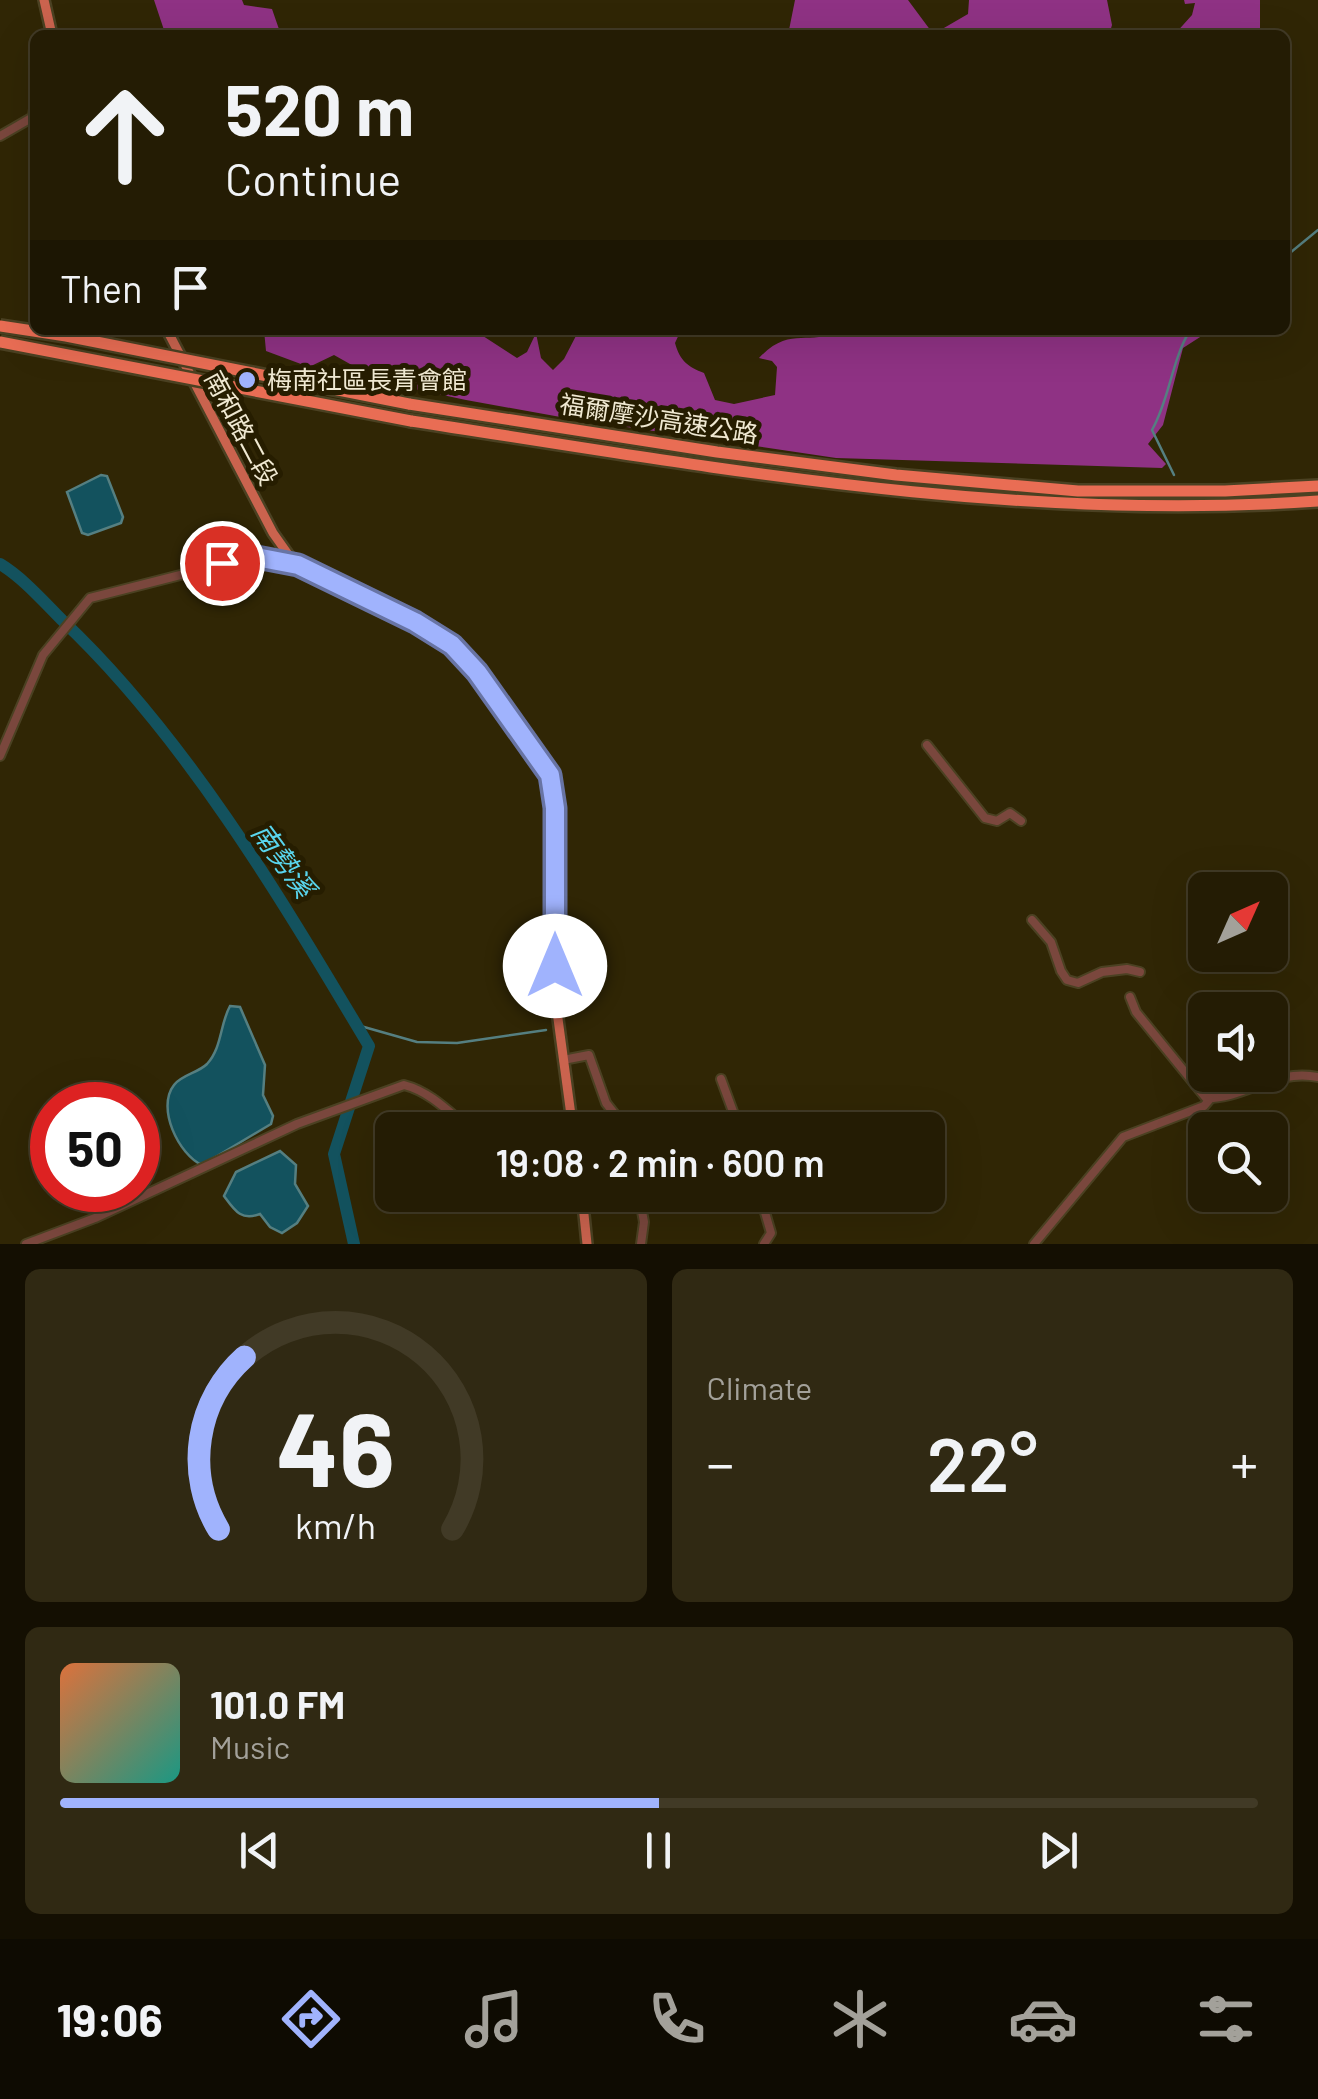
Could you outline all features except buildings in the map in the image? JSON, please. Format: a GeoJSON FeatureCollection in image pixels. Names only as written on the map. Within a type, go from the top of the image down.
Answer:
{"type":"FeatureCollection","features":[{"type":"Feature","properties":{"kind":"highway","name":"福爾摩沙高速公路"},"geometry":{"type":"LineString","coordinates":[[0,326],[30,331]]}},
{"type":"Feature","properties":{"kind":"highway","name":"福爾摩沙高速公路"},"geometry":{"type":"LineString","coordinates":[[59,335],[409,404],[717,452],[896,475],[1078,490],[1224,491],[1318,486]]}},
{"type":"Feature","properties":{"kind":"highway","name":"福爾摩沙高速公路"},"geometry":{"type":"LineString","coordinates":[[0,342],[411,421],[711,467],[893,490],[1072,506],[1255,506],[1318,501]]}},
{"type":"Feature","properties":{"kind":"main road"},"geometry":{"type":"LineString","coordinates":[[44,0],[48,30]]}},
{"type":"Feature","properties":{"kind":"main road","name":"南和路二段"},"geometry":{"type":"LineString","coordinates":[[170,335],[274,533],[298,565],[415,622],[452,645],[477,672],[542,761],[554,793],[556,1004],[570,1112]]}},
{"type":"Feature","properties":{"kind":"main road"},"geometry":{"type":"LineString","coordinates":[[584,1212],[587,1244]]}},
{"type":"Feature","properties":{"kind":"street"},"geometry":{"type":"LineString","coordinates":[[0,136],[30,119]]}},
{"type":"Feature","properties":{"kind":"street"},"geometry":{"type":"LineString","coordinates":[[0,756],[43,654],[90,598],[251,556],[298,565]]}},
{"type":"Feature","properties":{"kind":"street"},"geometry":{"type":"LineString","coordinates":[[927,744],[984,818],[996,822],[1010,813],[1021,821]]}},
{"type":"Feature","properties":{"kind":"street"},"geometry":{"type":"LineString","coordinates":[[1032,920],[1051,942],[1067,980],[1078,983],[1114,970],[1140,972]]}},
{"type":"Feature","properties":{"kind":"street"},"geometry":{"type":"LineString","coordinates":[[1130,996],[1136,1012],[1192,1084],[1210,1099]]}},
{"type":"Feature","properties":{"kind":"street"},"geometry":{"type":"LineString","coordinates":[[563,1060],[589,1054],[606,1104],[613,1112]]}},
{"type":"Feature","properties":{"kind":"street"},"geometry":{"type":"LineString","coordinates":[[1034,1244],[1123,1137],[1204,1106],[1210,1099],[1290,1076],[1318,1077]]}},
{"type":"Feature","properties":{"kind":"street"},"geometry":{"type":"LineString","coordinates":[[721,1079],[733,1112]]}},
{"type":"Feature","properties":{"kind":"street"},"geometry":{"type":"LineString","coordinates":[[26,1244],[95,1218],[297,1124],[404,1085],[418,1089],[448,1112]]}},
{"type":"Feature","properties":{"kind":"street"},"geometry":{"type":"LineString","coordinates":[[641,1244],[642,1212]]}},
{"type":"Feature","properties":{"kind":"street"},"geometry":{"type":"LineString","coordinates":[[764,1244],[771,1233],[765,1212]]}},
{"type":"Feature","properties":{"kind":"shaded area"},"geometry":{"type":"Polygon","coordinates":[[[154,0],[242,0],[244,5],[272,9],[279,30],[164,30],[154,0]]]}},
{"type":"Feature","properties":{"kind":"shaded area"},"geometry":{"type":"Polygon","coordinates":[[[795,0],[908,0],[930,30],[789,30],[795,0]]]}},
{"type":"Feature","properties":{"kind":"shaded area"},"geometry":{"type":"Polygon","coordinates":[[[969,0],[1107,0],[1110,30],[940,30],[968,14],[969,0]]]}},
{"type":"Feature","properties":{"kind":"shaded area"},"geometry":{"type":"Polygon","coordinates":[[[1184,0],[1260,0],[1260,30],[1178,30],[1192,15],[1195,3],[1185,4],[1184,0]]]}},
{"type":"Feature","properties":{"kind":"shaded area"},"geometry":{"type":"Polygon","coordinates":[[[264,335],[483,335],[517,358],[527,352],[536,335],[541,358],[553,370],[564,359],[576,335],[679,335],[675,343],[682,359],[704,373],[715,400],[734,404],[775,395],[777,367],[772,361],[759,358],[791,339],[828,335],[1203,335],[1183,348],[1163,425],[1148,444],[1166,464],[1162,468],[836,458],[466,400],[382,382],[334,355],[309,367],[266,351],[264,335]]]}},
{"type":"Feature","properties":{"kind":"water"},"geometry":{"type":"Polygon","coordinates":[[[101,475],[107,476],[123,517],[121,523],[88,535],[82,533],[67,492],[101,475]]]}},
{"type":"Feature","properties":{"kind":"water"},"geometry":{"type":"Polygon","coordinates":[[[230,1006],[240,1007],[265,1065],[263,1095],[273,1116],[271,1124],[202,1165],[178,1141],[169,1118],[169,1095],[177,1082],[212,1058],[230,1006]]]}},
{"type":"Feature","properties":{"kind":"water"},"geometry":{"type":"Polygon","coordinates":[[[280,1151],[296,1165],[295,1184],[308,1206],[297,1223],[282,1233],[270,1227],[260,1214],[239,1213],[224,1196],[236,1172],[280,1151]]]}},
{"type":"Feature","properties":{"kind":"waterway"},"geometry":{"type":"LineString","coordinates":[[1290,253],[1318,230]]}},
{"type":"Feature","properties":{"kind":"waterway"},"geometry":{"type":"LineString","coordinates":[[1174,475],[1152,430],[1188,335]]}},
{"type":"Feature","properties":{"kind":"waterway","name":"南勢溪"},"geometry":{"type":"LineString","coordinates":[[0,564],[32,590],[107,666],[191,768],[302,934],[369,1046],[334,1154],[354,1244]]}},
{"type":"Feature","properties":{"kind":"waterway"},"geometry":{"type":"LineString","coordinates":[[357,1025],[417,1042],[457,1043],[546,1030]]}},
{"type":"Feature","properties":{"kind":"place","name":"梅南社區長青會館"},"geometry":{"type":"Point","coordinates":[247,380]}},
{"type":"Feature","properties":{"kind":"route"},"geometry":{"type":"LineString","coordinates":[[222,563],[251,556],[298,565],[415,622],[452,645],[477,672],[550,775],[555,808],[555,966]]}}]}
